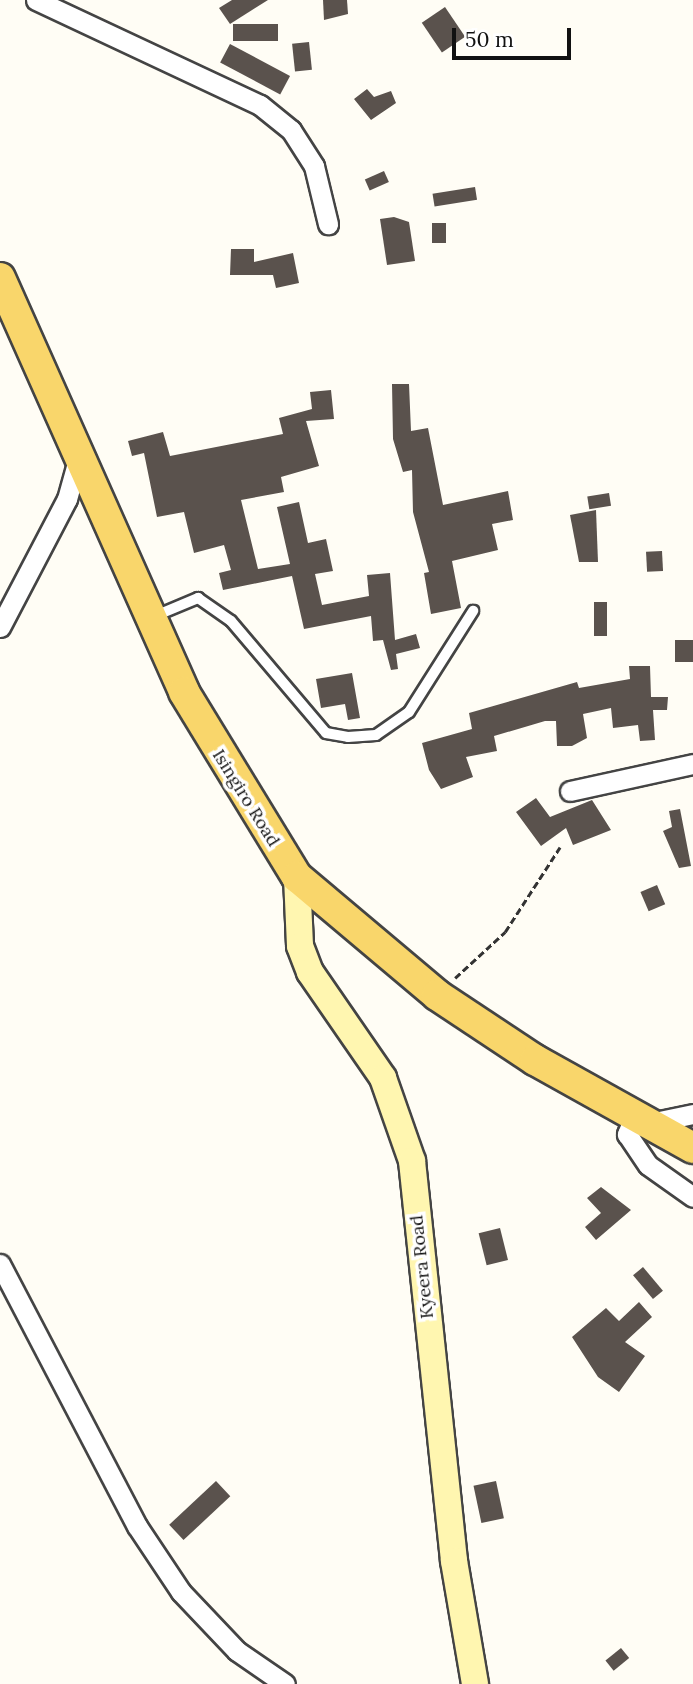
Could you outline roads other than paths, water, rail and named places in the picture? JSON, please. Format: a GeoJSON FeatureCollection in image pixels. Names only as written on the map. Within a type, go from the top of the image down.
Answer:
{"type":"FeatureCollection","features":[{"type":"Feature","properties":{"kind":"main road","name":"Isingiro Road"},"geometry":{"type":"LineString","coordinates":[[0,278],[151,618],[215,748],[296,877],[429,988],[535,1060],[693,1148]]}},
{"type":"Feature","properties":{"kind":"main road","name":"Kyeera Road"},"geometry":{"type":"LineString","coordinates":[[296,877],[300,946],[310,972],[383,1078],[412,1161],[454,1561],[475,1684]]}},
{"type":"Feature","properties":{"kind":"street"},"geometry":{"type":"LineString","coordinates":[[36,0],[260,105],[291,130],[314,166],[328,224]]}},
{"type":"Feature","properties":{"kind":"street"},"geometry":{"type":"LineString","coordinates":[[0,626],[67,499],[79,456]]}},
{"type":"Feature","properties":{"kind":"street"},"geometry":{"type":"LineString","coordinates":[[570,791],[693,764]]}},
{"type":"Feature","properties":{"kind":"street"},"geometry":{"type":"LineString","coordinates":[[693,1114],[652,1125],[630,1127],[630,1146],[693,1197]]}},
{"type":"Feature","properties":{"kind":"street"},"geometry":{"type":"LineString","coordinates":[[0,1264],[137,1525],[181,1592],[237,1651],[285,1684]]}},
{"type":"Feature","properties":{"kind":"lane"},"geometry":{"type":"LineString","coordinates":[[151,618],[198,598],[231,621],[326,733],[348,737],[376,735],[409,712],[473,611]]}}]}
